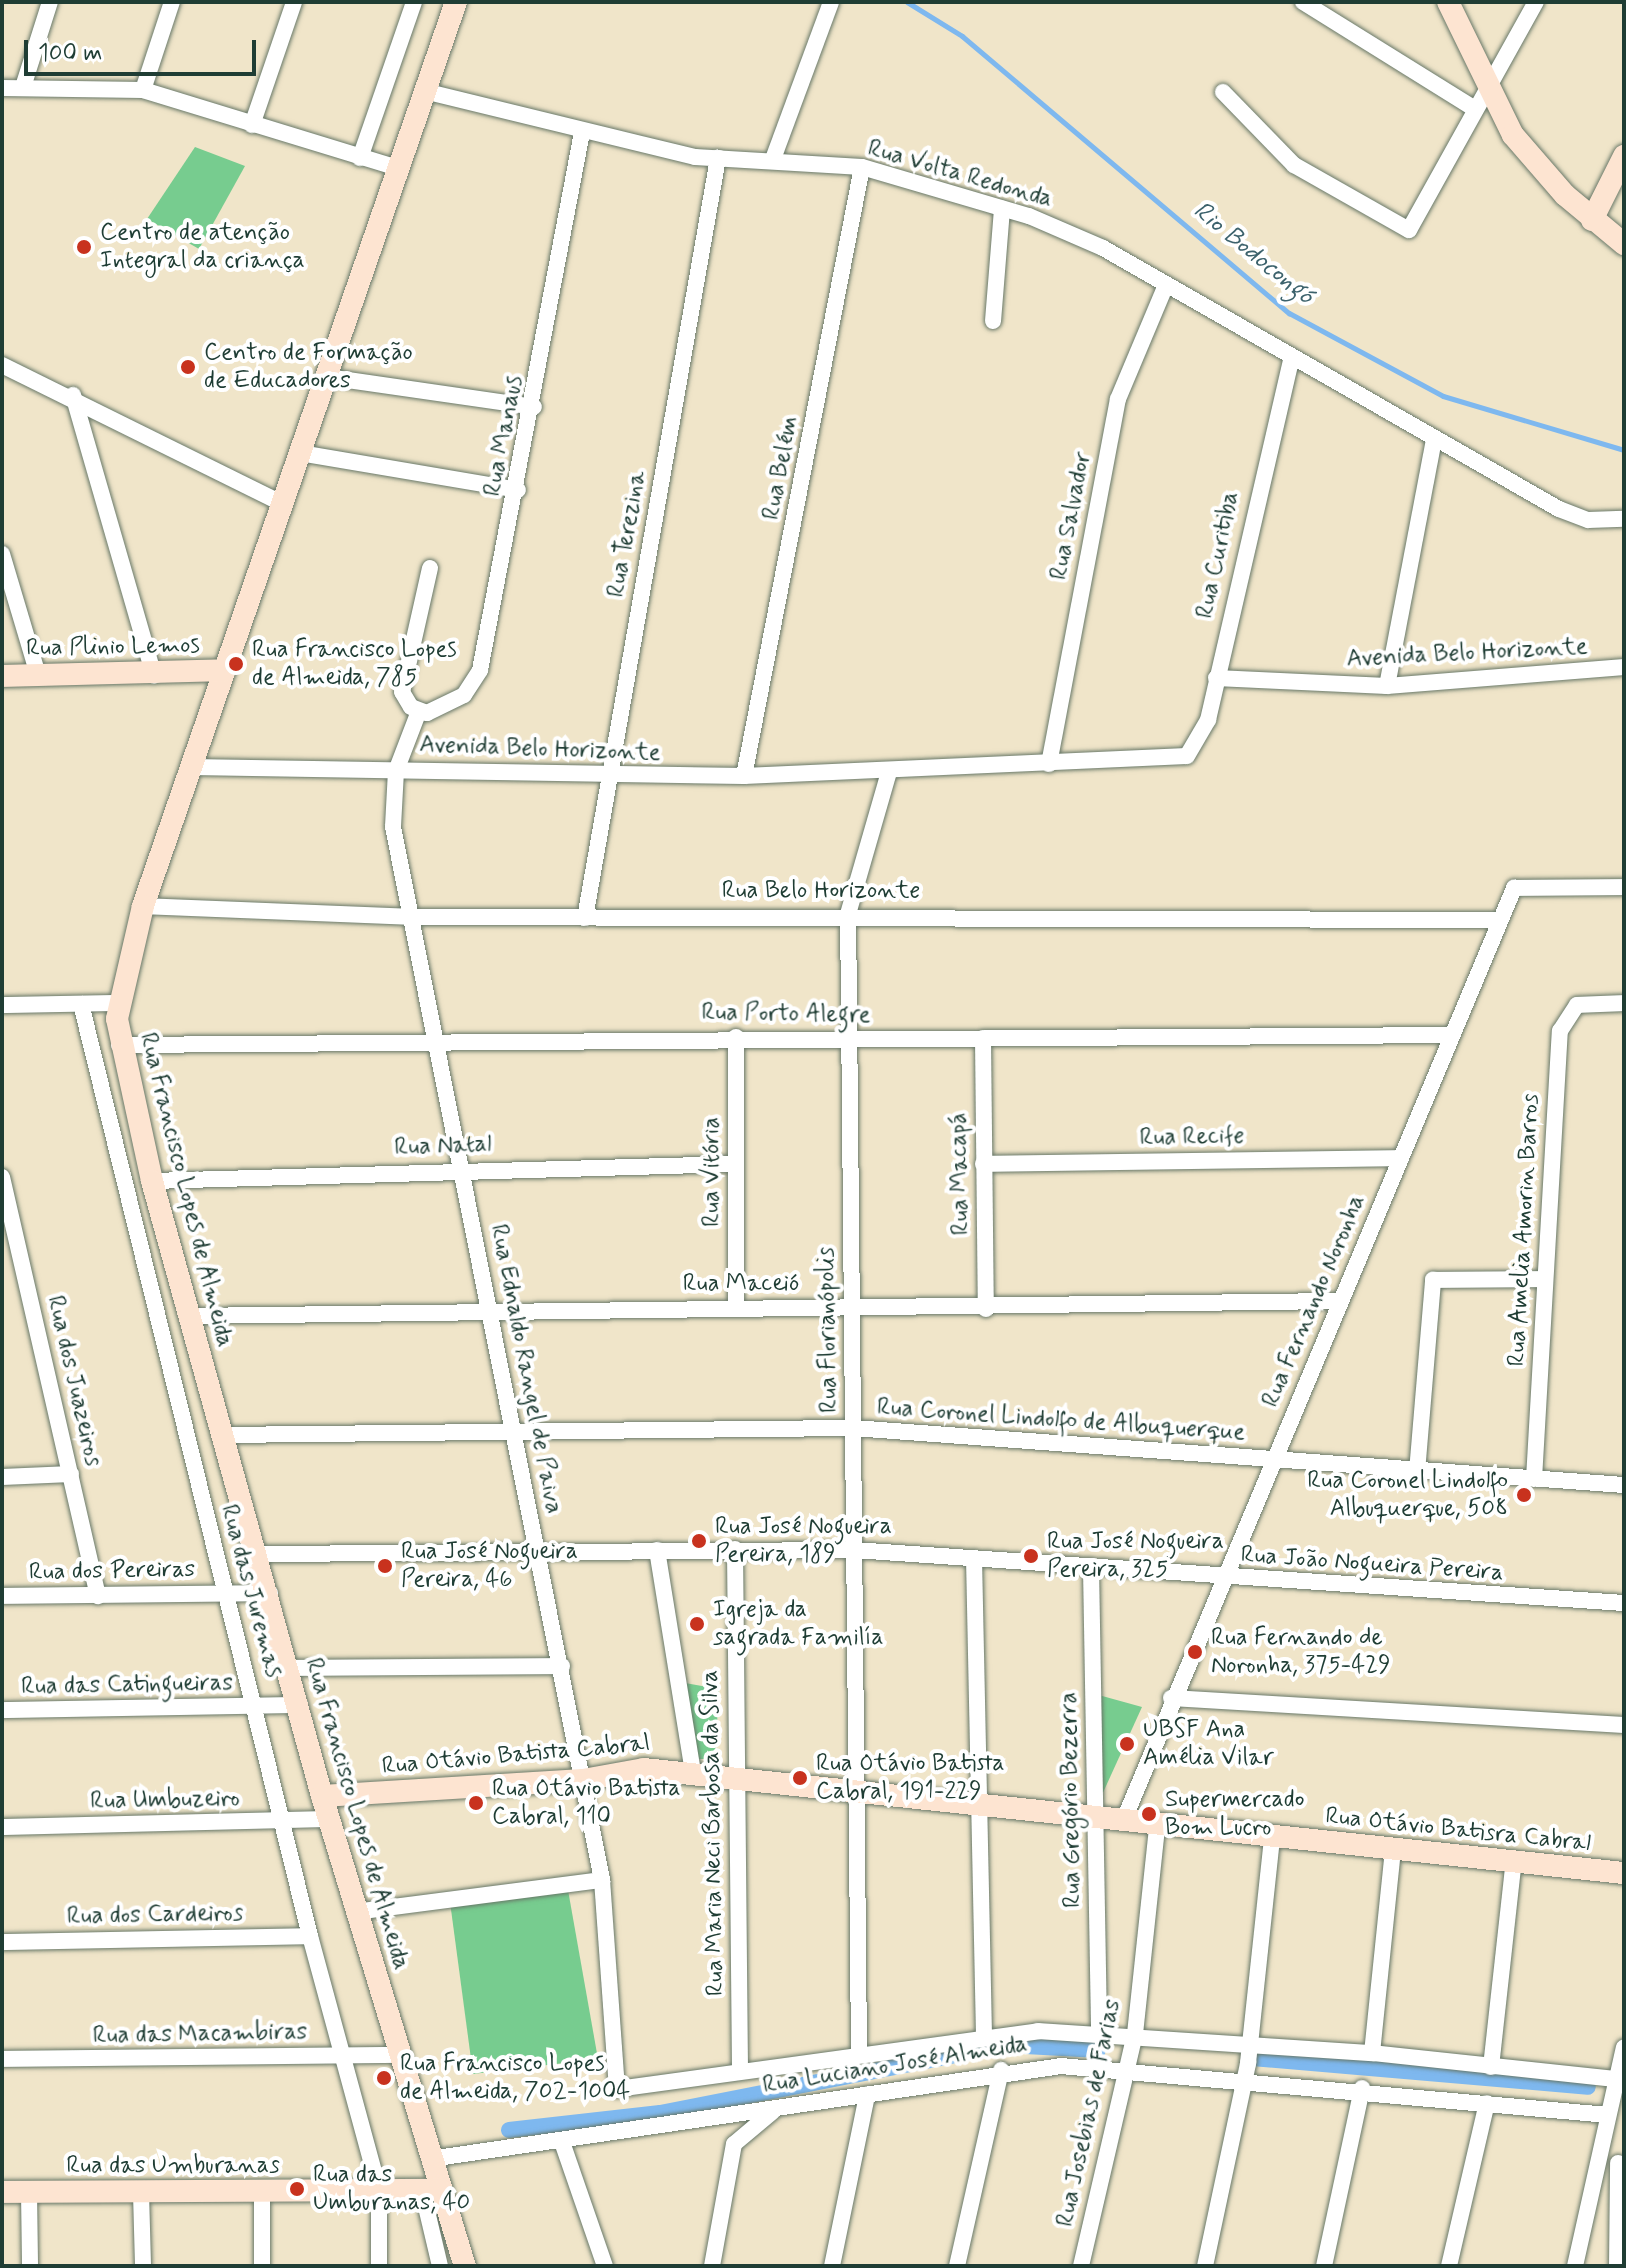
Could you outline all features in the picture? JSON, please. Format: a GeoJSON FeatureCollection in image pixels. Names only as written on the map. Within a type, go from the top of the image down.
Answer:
{"type":"FeatureCollection","features":[{"type":"Feature","properties":{"kind":"main road","name":"Rua Francisco Lopes de Almeida"},"geometry":{"type":"LineString","coordinates":[[456,2],[143,906],[119,1003],[119,1045],[152,1181],[256,1554],[270,1593],[322,1796],[430,2159],[431,2190],[465,2266]]}},
{"type":"Feature","properties":{"kind":"main road"},"geometry":{"type":"LineString","coordinates":[[1448,2],[1486,85],[1528,155],[1592,220],[1624,244]]}},
{"type":"Feature","properties":{"kind":"main road"},"geometry":{"type":"LineString","coordinates":[[1592,220],[1624,156]]}},
{"type":"Feature","properties":{"kind":"main road","name":"Rua Plinio Lemos"},"geometry":{"type":"LineString","coordinates":[[2,676],[154,676],[225,670]]}},
{"type":"Feature","properties":{"kind":"main road","name":"Rua Otávio Batista Cabral"},"geometry":{"type":"LineString","coordinates":[[322,1796],[583,1780],[620,1768],[693,1772],[1095,1819]]}},
{"type":"Feature","properties":{"kind":"main road","name":"Rua Otávio Batisra Cabral"},"geometry":{"type":"LineString","coordinates":[[1095,1819],[1624,1873]]}},
{"type":"Feature","properties":{"kind":"main road","name":"Rua das Umburanas"},"geometry":{"type":"LineString","coordinates":[[2,2192],[431,2190]]}},
{"type":"Feature","properties":{"kind":"street"},"geometry":{"type":"LineString","coordinates":[[23,87],[50,2]]}},
{"type":"Feature","properties":{"kind":"street"},"geometry":{"type":"LineString","coordinates":[[143,90],[172,2]]}},
{"type":"Feature","properties":{"kind":"street"},"geometry":{"type":"LineString","coordinates":[[252,125],[294,2]]}},
{"type":"Feature","properties":{"kind":"street"},"geometry":{"type":"LineString","coordinates":[[360,158],[414,2]]}},
{"type":"Feature","properties":{"kind":"street"},"geometry":{"type":"LineString","coordinates":[[773,159],[831,2]]}},
{"type":"Feature","properties":{"kind":"street"},"geometry":{"type":"LineString","coordinates":[[1303,2],[1473,108]]}},
{"type":"Feature","properties":{"kind":"street"},"geometry":{"type":"LineString","coordinates":[[1223,92],[1294,165],[1388,223],[1414,226],[1473,108],[1536,2]]}},
{"type":"Feature","properties":{"kind":"street"},"geometry":{"type":"LineString","coordinates":[[2,88],[143,90],[398,168]]}},
{"type":"Feature","properties":{"kind":"street","name":"Rua Volta Redonda"},"geometry":{"type":"LineString","coordinates":[[424,91],[582,132],[718,158],[773,159],[862,167],[1002,208],[1103,248],[1291,360],[1575,516],[1624,519]]}},
{"type":"Feature","properties":{"kind":"street","name":"Rua Manaus"},"geometry":{"type":"LineString","coordinates":[[419,711],[452,704],[480,670],[534,407],[582,132]]}},
{"type":"Feature","properties":{"kind":"street","name":"Rua Terezina"},"geometry":{"type":"LineString","coordinates":[[585,918],[607,776],[718,158]]}},
{"type":"Feature","properties":{"kind":"street","name":"Rua Belém"},"geometry":{"type":"LineString","coordinates":[[744,776],[862,167]]}},
{"type":"Feature","properties":{"kind":"street"},"geometry":{"type":"LineString","coordinates":[[993,321],[1002,208]]}},
{"type":"Feature","properties":{"kind":"street","name":"Rua Salvador"},"geometry":{"type":"LineString","coordinates":[[1049,764],[1118,399],[1166,285]]}},
{"type":"Feature","properties":{"kind":"street","name":"Rua Curitiba"},"geometry":{"type":"LineString","coordinates":[[1049,764],[1187,756],[1208,720],[1291,360]]}},
{"type":"Feature","properties":{"kind":"street"},"geometry":{"type":"LineString","coordinates":[[2,365],[73,395],[283,504]]}},
{"type":"Feature","properties":{"kind":"street"},"geometry":{"type":"LineString","coordinates":[[327,377],[534,407]]}},
{"type":"Feature","properties":{"kind":"street"},"geometry":{"type":"LineString","coordinates":[[73,395],[154,676]]}},
{"type":"Feature","properties":{"kind":"street"},"geometry":{"type":"LineString","coordinates":[[1387,686],[1434,439]]}},
{"type":"Feature","properties":{"kind":"street"},"geometry":{"type":"LineString","coordinates":[[300,453],[518,490]]}},
{"type":"Feature","properties":{"kind":"street"},"geometry":{"type":"LineString","coordinates":[[2,554],[38,675]]}},
{"type":"Feature","properties":{"kind":"street"},"geometry":{"type":"LineString","coordinates":[[430,568],[402,692],[419,711],[396,771],[393,827],[435,1040]]}},
{"type":"Feature","properties":{"kind":"street","name":"Avenida Belo Horizonte"},"geometry":{"type":"LineString","coordinates":[[1216,678],[1387,686],[1624,667]]}},
{"type":"Feature","properties":{"kind":"street"},"geometry":{"type":"LineString","coordinates":[[889,772],[1049,764]]}},
{"type":"Feature","properties":{"kind":"street","name":"Avenida Belo Horizonte"},"geometry":{"type":"LineString","coordinates":[[191,767],[396,771],[466,766],[607,776],[889,772]]}},
{"type":"Feature","properties":{"kind":"street","name":"Rua Florianópolis"},"geometry":{"type":"LineString","coordinates":[[859,2052],[848,914],[889,772]]}},
{"type":"Feature","properties":{"kind":"street","name":"Rua Fernando Noronha"},"geometry":{"type":"LineString","coordinates":[[1123,1822],[1171,1698],[1514,888],[1624,887]]}},
{"type":"Feature","properties":{"kind":"street","name":"Rua Belo Horizonte"},"geometry":{"type":"LineString","coordinates":[[143,906],[413,917],[848,914],[1500,920]]}},
{"type":"Feature","properties":{"kind":"street","name":"Rua Amelia Amorin Barros"},"geometry":{"type":"LineString","coordinates":[[1534,1479],[1560,1031],[1567,1010],[1589,1001],[1624,1003]]}},
{"type":"Feature","properties":{"kind":"street"},"geometry":{"type":"LineString","coordinates":[[2,1005],[119,1003]]}},
{"type":"Feature","properties":{"kind":"street","name":"Rua das Juremas"},"geometry":{"type":"LineString","coordinates":[[81,1004],[224,1593],[257,1708],[310,1936],[347,2056],[379,2190],[379,2266]]}},
{"type":"Feature","properties":{"kind":"street","name":"Rua Porto Alegre"},"geometry":{"type":"LineString","coordinates":[[119,1045],[736,1037],[1452,1035]]}},
{"type":"Feature","properties":{"kind":"street","name":"Rua Vitória"},"geometry":{"type":"LineString","coordinates":[[736,1037],[736,1307]]}},
{"type":"Feature","properties":{"kind":"street","name":"Rua Macapá"},"geometry":{"type":"LineString","coordinates":[[983,1038],[986,1309]]}},
{"type":"Feature","properties":{"kind":"street","name":"Rua Ednaldo Rangel de Paiva"},"geometry":{"type":"LineString","coordinates":[[435,1040],[562,1666],[602,1880],[617,2089]]}},
{"type":"Feature","properties":{"kind":"street","name":"Rua Recife"},"geometry":{"type":"LineString","coordinates":[[983,1164],[1401,1158]]}},
{"type":"Feature","properties":{"kind":"street","name":"Rua Natal"},"geometry":{"type":"LineString","coordinates":[[152,1181],[463,1169],[736,1164]]}},
{"type":"Feature","properties":{"kind":"street","name":"Rua dos Juazeiros"},"geometry":{"type":"LineString","coordinates":[[2,1177],[98,1596]]}},
{"type":"Feature","properties":{"kind":"street"},"geometry":{"type":"LineString","coordinates":[[1417,1472],[1426,1299],[1439,1276],[1545,1279]]}},
{"type":"Feature","properties":{"kind":"street","name":"Rua Maceió"},"geometry":{"type":"LineString","coordinates":[[191,1316],[736,1307],[986,1309],[1339,1301]]}},
{"type":"Feature","properties":{"kind":"street","name":"Rua Coronel Lindolfo de Albuquerque"},"geometry":{"type":"LineString","coordinates":[[222,1435],[853,1428],[1624,1485]]}},
{"type":"Feature","properties":{"kind":"street"},"geometry":{"type":"LineString","coordinates":[[2,1477],[71,1474]]}},
{"type":"Feature","properties":{"kind":"street","name":"Rua Maria Neci Barbosa da Silva"},"geometry":{"type":"LineString","coordinates":[[735,1549],[740,2069]]}},
{"type":"Feature","properties":{"kind":"street","name":"Rua Maria Neci Barbosa da Silva"},"geometry":{"type":"LineString","coordinates":[[657,1550],[693,1772]]}},
{"type":"Feature","properties":{"kind":"street","name":"Rua João Nogueira Pereira"},"geometry":{"type":"LineString","coordinates":[[256,1554],[854,1550],[1221,1579],[1624,1603]]}},
{"type":"Feature","properties":{"kind":"street"},"geometry":{"type":"LineString","coordinates":[[974,1558],[984,2036]]}},
{"type":"Feature","properties":{"kind":"street","name":"Rua Gregório Bezerra"},"geometry":{"type":"LineString","coordinates":[[1091,1568],[1099,2032]]}},
{"type":"Feature","properties":{"kind":"street","name":"Rua dos Pereiras"},"geometry":{"type":"LineString","coordinates":[[2,1596],[270,1593]]}},
{"type":"Feature","properties":{"kind":"street"},"geometry":{"type":"LineString","coordinates":[[288,1668],[562,1666]]}},
{"type":"Feature","properties":{"kind":"street"},"geometry":{"type":"LineString","coordinates":[[1171,1698],[1624,1725]]}},
{"type":"Feature","properties":{"kind":"street","name":"Rua das Catingueiras"},"geometry":{"type":"LineString","coordinates":[[2,1710],[300,1705]]}},
{"type":"Feature","properties":{"kind":"street","name":"Rua Umbuzeiro"},"geometry":{"type":"LineString","coordinates":[[2,1827],[282,1823],[329,1819]]}},
{"type":"Feature","properties":{"kind":"street","name":"Rua Josebias de Farias"},"geometry":{"type":"LineString","coordinates":[[1081,2266],[1124,2069],[1135,2034],[1157,1827]]}},
{"type":"Feature","properties":{"kind":"street"},"geometry":{"type":"LineString","coordinates":[[1205,2266],[1244,2083],[1272,1838]]}},
{"type":"Feature","properties":{"kind":"street"},"geometry":{"type":"LineString","coordinates":[[1372,2053],[1393,1850]]}},
{"type":"Feature","properties":{"kind":"street"},"geometry":{"type":"LineString","coordinates":[[1491,2067],[1514,1860]]}},
{"type":"Feature","properties":{"kind":"street"},"geometry":{"type":"LineString","coordinates":[[355,1912],[602,1880]]}},
{"type":"Feature","properties":{"kind":"street","name":"Rua dos Cardeiros"},"geometry":{"type":"LineString","coordinates":[[2,1942],[310,1936]]}},
{"type":"Feature","properties":{"kind":"street","name":"Rua Luciano José Almeida"},"geometry":{"type":"LineString","coordinates":[[617,2089],[984,2036],[1099,2032],[1372,2053],[1620,2080]]}},
{"type":"Feature","properties":{"kind":"street"},"geometry":{"type":"LineString","coordinates":[[1575,2266],[1608,2115],[1620,2080],[1624,2047]]}},
{"type":"Feature","properties":{"kind":"street","name":"Rua das Macambiras"},"geometry":{"type":"LineString","coordinates":[[2,2059],[399,2055]]}},
{"type":"Feature","properties":{"kind":"street","name":"Rua Luciano José Almeida"},"geometry":{"type":"LineString","coordinates":[[430,2159],[867,2095],[1001,2070],[1124,2069],[1244,2083],[1362,2088],[1608,2115]]}},
{"type":"Feature","properties":{"kind":"street"},"geometry":{"type":"LineString","coordinates":[[957,2266],[1001,2070]]}},
{"type":"Feature","properties":{"kind":"street"},"geometry":{"type":"LineString","coordinates":[[1324,2266],[1362,2088]]}},
{"type":"Feature","properties":{"kind":"street"},"geometry":{"type":"LineString","coordinates":[[832,2266],[867,2095]]}},
{"type":"Feature","properties":{"kind":"street"},"geometry":{"type":"LineString","coordinates":[[1449,2266],[1487,2103]]}},
{"type":"Feature","properties":{"kind":"street"},"geometry":{"type":"LineString","coordinates":[[712,2266],[734,2144],[781,2107]]}},
{"type":"Feature","properties":{"kind":"street"},"geometry":{"type":"LineString","coordinates":[[562,2142],[605,2266]]}},
{"type":"Feature","properties":{"kind":"street"},"geometry":{"type":"LineString","coordinates":[[1601,2148],[1621,2166],[1617,2266]]}},
{"type":"Feature","properties":{"kind":"street"},"geometry":{"type":"LineString","coordinates":[[431,2190],[440,2266]]}},
{"type":"Feature","properties":{"kind":"street"},"geometry":{"type":"LineString","coordinates":[[262,2191],[262,2266]]}},
{"type":"Feature","properties":{"kind":"street"},"geometry":{"type":"LineString","coordinates":[[29,2192],[30,2266]]}},
{"type":"Feature","properties":{"kind":"street"},"geometry":{"type":"LineString","coordinates":[[141,2193],[143,2266]]}},
{"type":"Feature","properties":{"kind":"green space"},"geometry":{"type":"Polygon","coordinates":[[[195,147],[245,166],[199,249],[147,219],[195,147]]]}},
{"type":"Feature","properties":{"kind":"green space"},"geometry":{"type":"Polygon","coordinates":[[[685,1683],[719,1689],[715,1759],[694,1759],[685,1683]]]}},
{"type":"Feature","properties":{"kind":"green space"},"geometry":{"type":"Polygon","coordinates":[[[1095,1694],[1142,1707],[1096,1808],[1095,1694]]]}},
{"type":"Feature","properties":{"kind":"green space"},"geometry":{"type":"Polygon","coordinates":[[[568,1890],[598,2059],[473,2074],[450,1902],[568,1890]]]}},
{"type":"Feature","properties":{"kind":"waterway","name":"Rio Bodocongó"},"geometry":{"type":"LineString","coordinates":[[907,2],[962,36],[1289,313],[1443,396],[1624,450]]}},
{"type":"Feature","properties":{"kind":"waterway"},"geometry":{"type":"LineString","coordinates":[[509,2130],[660,2113],[1008,2045],[1098,2050]]}},
{"type":"Feature","properties":{"kind":"waterway"},"geometry":{"type":"LineString","coordinates":[[1252,2058],[1588,2087]]}},
{"type":"Feature","properties":{"kind":"place","name":"Centro de atenção Integral da criança"},"geometry":{"type":"Point","coordinates":[84,247]}},
{"type":"Feature","properties":{"kind":"place","name":"Centro de Formação de Educadores"},"geometry":{"type":"Point","coordinates":[188,367]}},
{"type":"Feature","properties":{"kind":"place","name":"Rua Francisco Lopes de Almeida, 785"},"geometry":{"type":"Point","coordinates":[236,664]}},
{"type":"Feature","properties":{"kind":"place","name":"Rua Coronel Lindolfo Albuquerque, 508"},"geometry":{"type":"Point","coordinates":[1524,1495]}},
{"type":"Feature","properties":{"kind":"place","name":"Rua José Nogueira Pereira, 189"},"geometry":{"type":"Point","coordinates":[699,1541]}},
{"type":"Feature","properties":{"kind":"place","name":"Rua José Nogueira Pereira, 325"},"geometry":{"type":"Point","coordinates":[1031,1556]}},
{"type":"Feature","properties":{"kind":"place","name":"Rua José Nogueira Pereira, 46"},"geometry":{"type":"Point","coordinates":[385,1566]}},
{"type":"Feature","properties":{"kind":"place","name":"Igreja da sagrada Familía"},"geometry":{"type":"Point","coordinates":[697,1624]}},
{"type":"Feature","properties":{"kind":"place","name":"Rua Fernando de Noronha, 375-429"},"geometry":{"type":"Point","coordinates":[1195,1652]}},
{"type":"Feature","properties":{"kind":"place","name":"UBSF Ana Amélia Vilar"},"geometry":{"type":"Point","coordinates":[1127,1744]}},
{"type":"Feature","properties":{"kind":"place","name":"Rua Otávio Batista Cabral, 191-229"},"geometry":{"type":"Point","coordinates":[800,1778]}},
{"type":"Feature","properties":{"kind":"place","name":"Rua Otávio Batista Cabral, 110"},"geometry":{"type":"Point","coordinates":[476,1803]}},
{"type":"Feature","properties":{"kind":"place","name":"Supermercado Bom Lucro"},"geometry":{"type":"Point","coordinates":[1149,1814]}},
{"type":"Feature","properties":{"kind":"place","name":"Rua Francisco Lopes de Almeida, 702-1004"},"geometry":{"type":"Point","coordinates":[384,2078]}},
{"type":"Feature","properties":{"kind":"place","name":"Rua das Umburanas, 40"},"geometry":{"type":"Point","coordinates":[297,2189]}}]}
